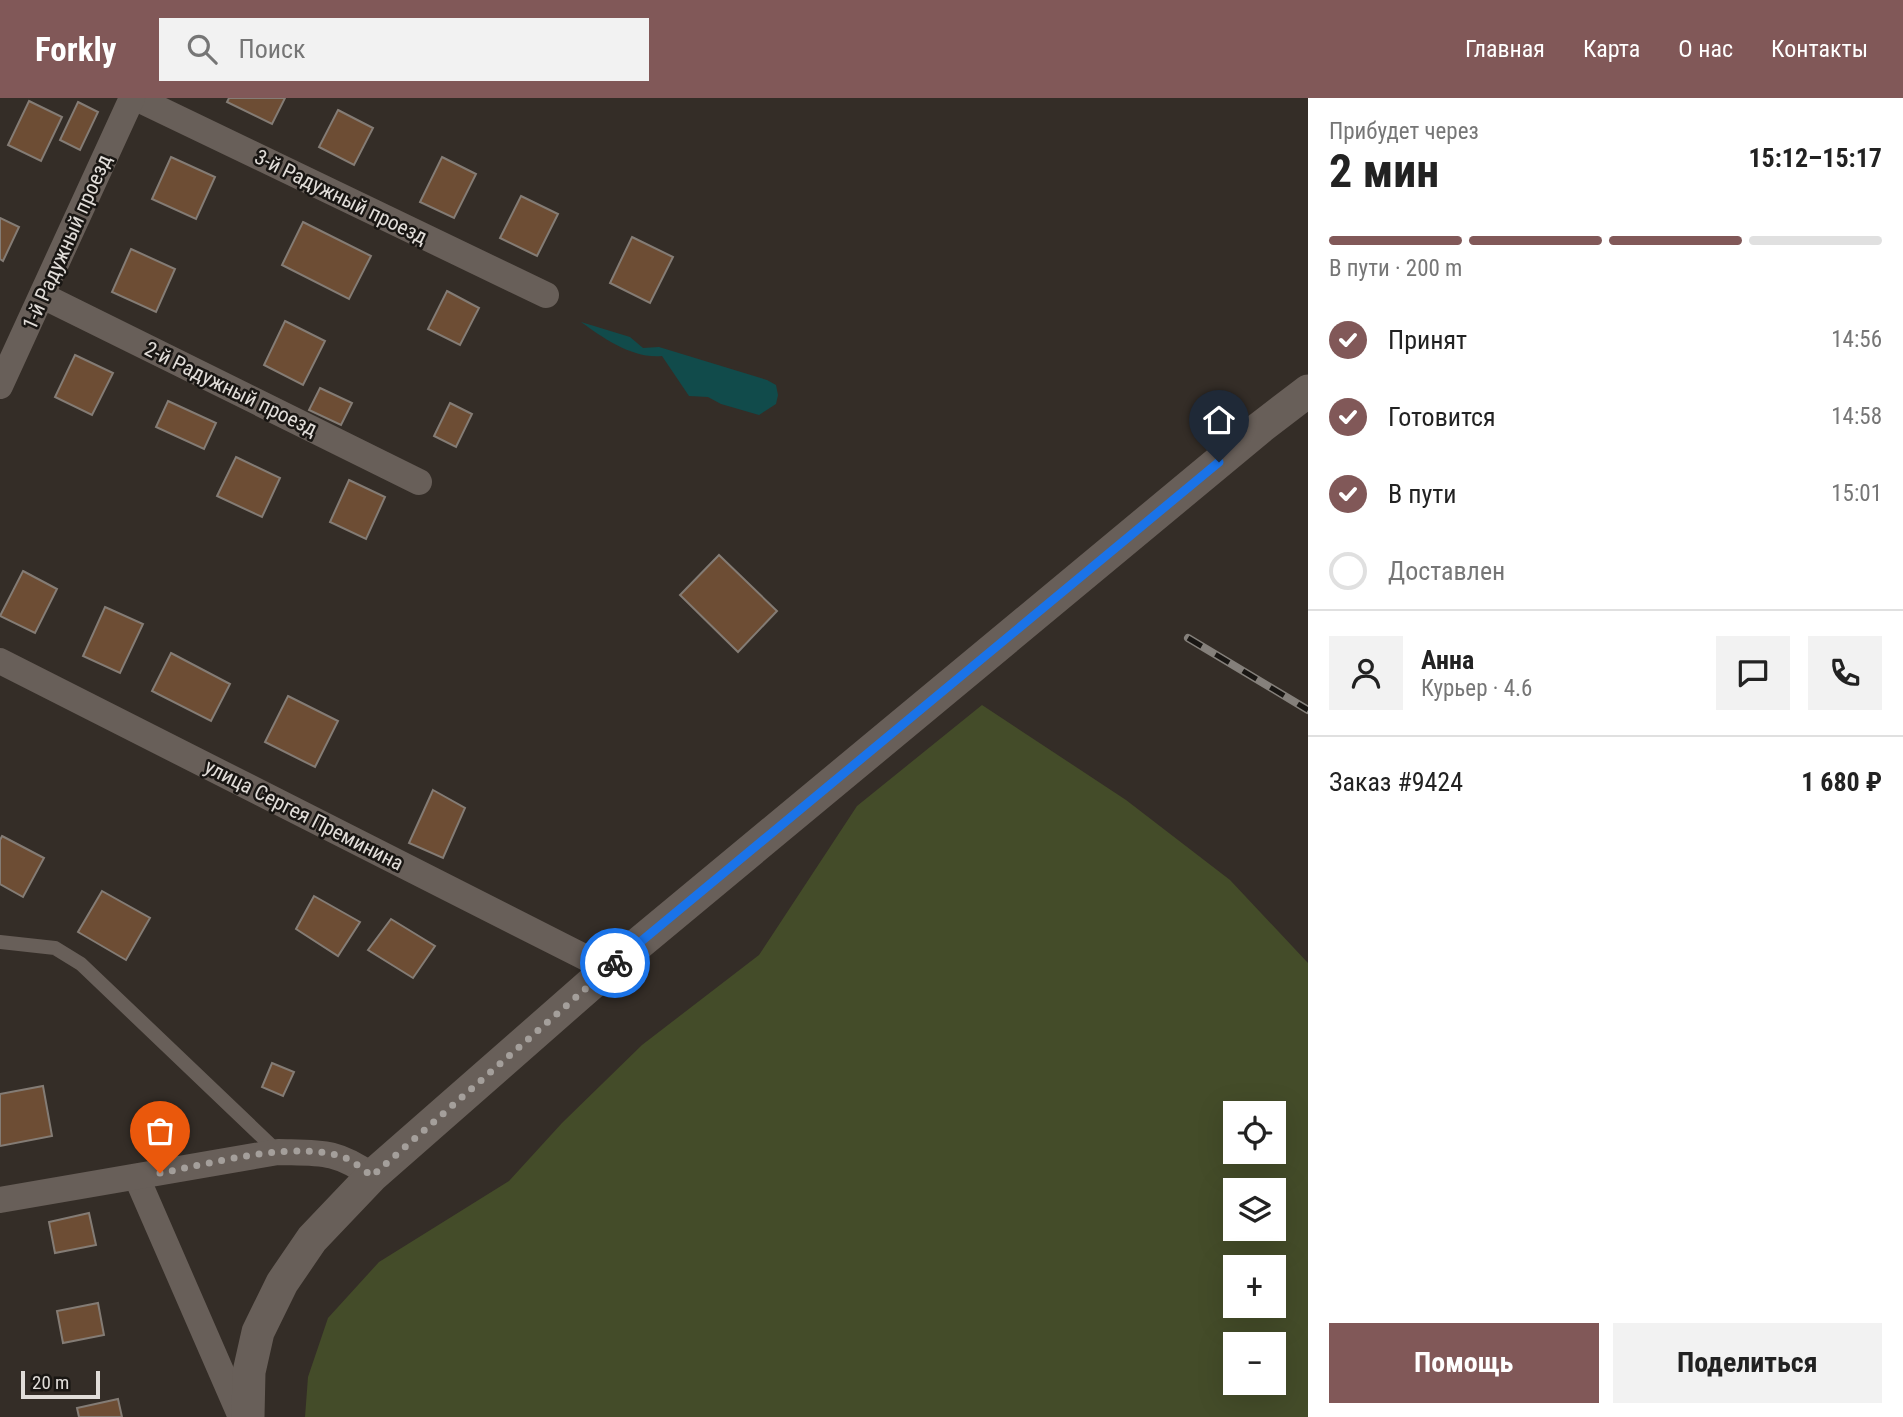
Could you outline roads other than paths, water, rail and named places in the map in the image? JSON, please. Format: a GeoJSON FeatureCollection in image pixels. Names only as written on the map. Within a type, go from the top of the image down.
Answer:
{"type":"FeatureCollection","features":[{"type":"Feature","properties":{"kind":"street","name":"3-й Радужный проезд"},"geometry":{"type":"LineString","coordinates":[[134,98],[547,295]]}},
{"type":"Feature","properties":{"kind":"street","name":"1-й Радужный проезд"},"geometry":{"type":"LineString","coordinates":[[0,386],[134,98]]}},
{"type":"Feature","properties":{"kind":"street","name":"2-й Радужный проезд"},"geometry":{"type":"LineString","coordinates":[[43,296],[419,482]]}},
{"type":"Feature","properties":{"kind":"street"},"geometry":{"type":"LineString","coordinates":[[248,1417],[249,1372],[258,1332],[282,1283],[312,1239],[372,1176],[608,969],[1250,436],[1308,391]]}},
{"type":"Feature","properties":{"kind":"street","name":"улица Сергея Преминина"},"geometry":{"type":"LineString","coordinates":[[0,661],[608,969]]}},
{"type":"Feature","properties":{"kind":"street"},"geometry":{"type":"LineString","coordinates":[[0,1200],[278,1152],[323,1153],[349,1159],[372,1176]]}},
{"type":"Feature","properties":{"kind":"street"},"geometry":{"type":"LineString","coordinates":[[137,1178],[241,1417]]}},
{"type":"Feature","properties":{"kind":"lane"},"geometry":{"type":"LineString","coordinates":[[0,942],[55,948],[81,964],[278,1152]]}},
{"type":"Feature","properties":{"kind":"water"},"geometry":{"type":"Polygon","coordinates":[[[581,322],[630,337],[643,348],[659,347],[767,380],[776,385],[776,404],[759,415],[721,404],[708,397],[689,396],[662,356],[629,351],[581,322]]]}},
{"type":"Feature","properties":{"kind":"railway"},"geometry":{"type":"LineString","coordinates":[[1188,638],[1308,710]]}}]}
